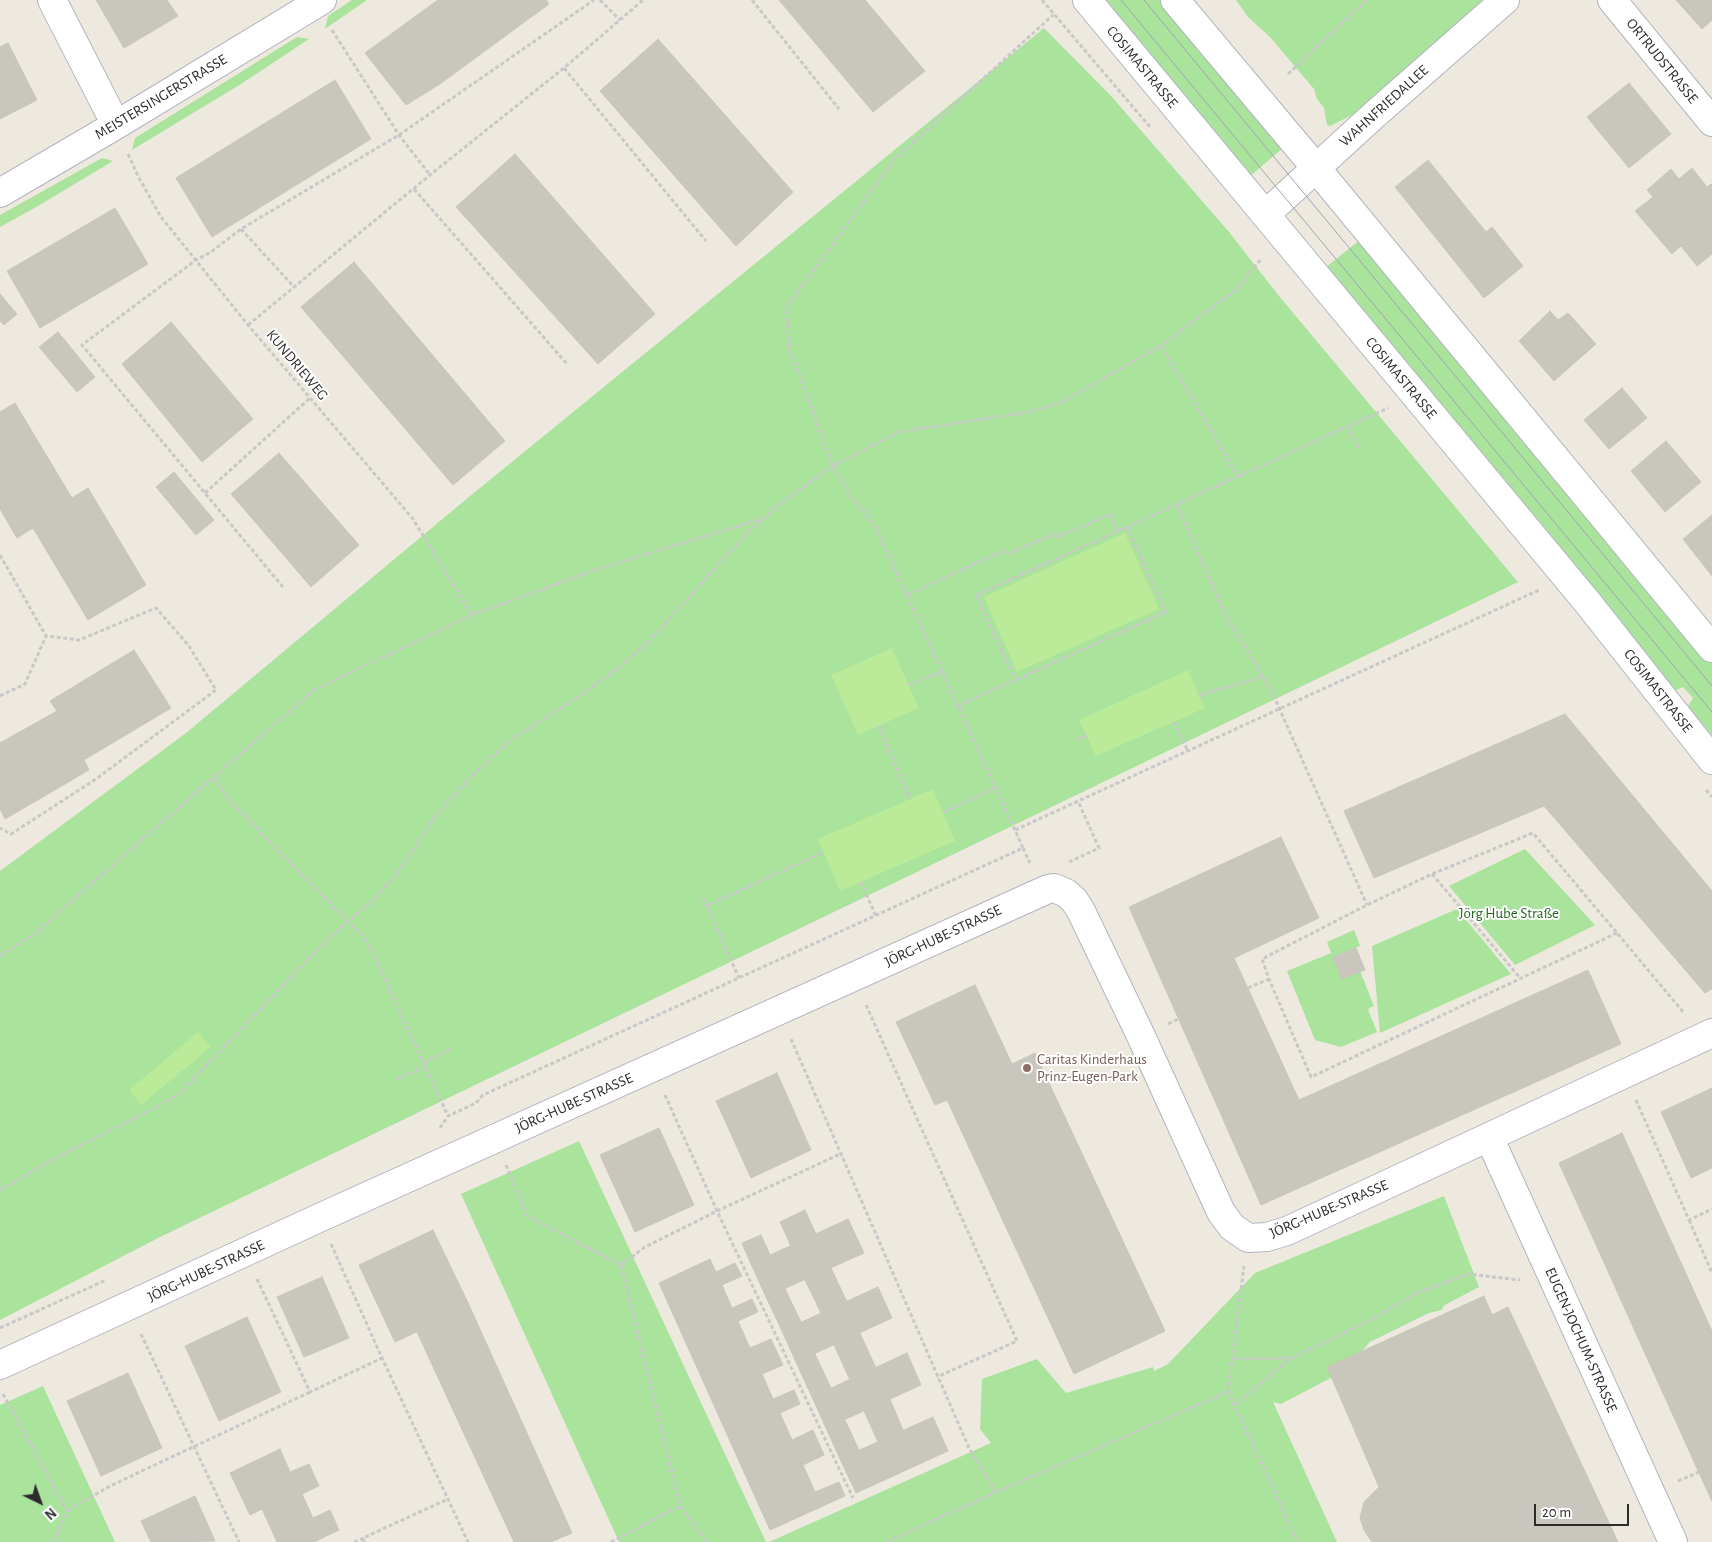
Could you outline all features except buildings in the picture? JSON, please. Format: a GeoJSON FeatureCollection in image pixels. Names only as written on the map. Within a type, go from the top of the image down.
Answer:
{"type":"FeatureCollection","features":[{"type":"Feature","properties":{"kind":"street"},"geometry":{"type":"LineString","coordinates":[[52,0],[116,125]]}},
{"type":"Feature","properties":{"kind":"street","name":"COSIMASTRASSE"},"geometry":{"type":"LineString","coordinates":[[1087,0],[1588,602],[1712,760]]}},
{"type":"Feature","properties":{"kind":"street"},"geometry":{"type":"LineString","coordinates":[[1175,0],[1712,648]]}},
{"type":"Feature","properties":{"kind":"street","name":"WAHNFRIEDALLEE"},"geometry":{"type":"LineString","coordinates":[[1266,214],[1504,0]]}},
{"type":"Feature","properties":{"kind":"street","name":"ORTRUDSTRASSE"},"geometry":{"type":"LineString","coordinates":[[1612,0],[1712,122]]}},
{"type":"Feature","properties":{"kind":"street","name":"MEISTERSINGERSTRASSE"},"geometry":{"type":"LineString","coordinates":[[0,193],[319,2]]}},
{"type":"Feature","properties":{"kind":"street","name":"JÖRG-HUBE-STRASSE"},"geometry":{"type":"LineString","coordinates":[[0,1365],[319,1218],[1042,891],[1054,888],[1066,893],[1074,900],[1141,1036],[1221,1212],[1232,1228],[1248,1238],[1267,1237],[1287,1231],[1708,1035]]}},
{"type":"Feature","properties":{"kind":"street","name":"EUGEN-JOCHUM-STRASSE"},"geometry":{"type":"LineString","coordinates":[[1489,1137],[1673,1542]]}},
{"type":"Feature","properties":{"kind":"path"},"geometry":{"type":"LineString","coordinates":[[283,587],[82,345],[196,260],[211,252],[241,230],[399,134],[594,0]]}},
{"type":"Feature","properties":{"kind":"path"},"geometry":{"type":"LineString","coordinates":[[600,0],[620,20]]}},
{"type":"Feature","properties":{"kind":"path"},"geometry":{"type":"LineString","coordinates":[[248,325],[430,175],[564,68],[643,0]]}},
{"type":"Feature","properties":{"kind":"path"},"geometry":{"type":"LineString","coordinates":[[752,0],[839,108]]}},
{"type":"Feature","properties":{"kind":"path"},"geometry":{"type":"LineString","coordinates":[[1288,74],[1367,0]]}},
{"type":"Feature","properties":{"kind":"path"},"geometry":{"type":"LineString","coordinates":[[319,2],[399,134],[430,175]]}},
{"type":"Feature","properties":{"kind":"path"},"geometry":{"type":"LineString","coordinates":[[432,1131],[441,1127],[448,1116],[476,1103],[483,1095],[1023,848],[877,530],[851,497],[833,466],[790,350],[786,308],[894,160],[1054,15]]}},
{"type":"Feature","properties":{"kind":"path"},"geometry":{"type":"LineString","coordinates":[[564,68],[706,241]]}},
{"type":"Feature","properties":{"kind":"path","name":"KUNDRIEWEG"},"geometry":{"type":"LineString","coordinates":[[116,125],[139,178],[161,217],[248,325],[412,518],[472,614]]}},
{"type":"Feature","properties":{"kind":"path"},"geometry":{"type":"LineString","coordinates":[[414,189],[567,364]]}},
{"type":"Feature","properties":{"kind":"path"},"geometry":{"type":"LineString","coordinates":[[241,230],[294,287]]}},
{"type":"Feature","properties":{"kind":"path"},"geometry":{"type":"LineString","coordinates":[[0,1190],[54,1159],[177,1096],[322,945],[372,901],[394,878],[434,819],[485,763],[512,739],[587,691],[621,666],[661,628],[743,538],[782,502],[833,466],[899,432],[1029,412],[1062,402],[1161,346],[1237,289],[1262,258]]}},
{"type":"Feature","properties":{"kind":"path"},"geometry":{"type":"LineString","coordinates":[[1161,346],[1238,476]]}},
{"type":"Feature","properties":{"kind":"path"},"geometry":{"type":"LineString","coordinates":[[205,493],[310,398]]}},
{"type":"Feature","properties":{"kind":"path"},"geometry":{"type":"LineString","coordinates":[[1016,680],[976,595],[1389,407]]}},
{"type":"Feature","properties":{"kind":"path"},"geometry":{"type":"LineString","coordinates":[[1348,426],[1359,450]]}},
{"type":"Feature","properties":{"kind":"path"},"geometry":{"type":"LineString","coordinates":[[1177,504],[1225,614],[1263,677],[1280,710],[1367,905]]}},
{"type":"Feature","properties":{"kind":"path"},"geometry":{"type":"LineString","coordinates":[[907,595],[1005,550],[1008,554],[1056,533],[1058,537],[1110,514],[1118,531]]}},
{"type":"Feature","properties":{"kind":"path"},"geometry":{"type":"LineString","coordinates":[[0,956],[34,934],[314,690],[472,614],[589,572],[764,519]]}},
{"type":"Feature","properties":{"kind":"path"},"geometry":{"type":"LineString","coordinates":[[958,706],[1166,612],[1127,527]]}},
{"type":"Feature","properties":{"kind":"path"},"geometry":{"type":"LineString","coordinates":[[0,555],[46,636]]}},
{"type":"Feature","properties":{"kind":"path"},"geometry":{"type":"LineString","coordinates":[[1015,830],[1540,590]]}},
{"type":"Feature","properties":{"kind":"path"},"geometry":{"type":"LineString","coordinates":[[0,828],[11,834],[96,779],[216,690],[189,646],[156,608],[79,640],[46,636]]}},
{"type":"Feature","properties":{"kind":"path"},"geometry":{"type":"LineString","coordinates":[[0,696],[24,684],[46,636]]}},
{"type":"Feature","properties":{"kind":"path"},"geometry":{"type":"LineString","coordinates":[[909,685],[942,671]]}},
{"type":"Feature","properties":{"kind":"path"},"geometry":{"type":"LineString","coordinates":[[1199,696],[1263,677]]}},
{"type":"Feature","properties":{"kind":"path"},"geometry":{"type":"LineString","coordinates":[[1174,722],[1188,751]]}},
{"type":"Feature","properties":{"kind":"path"},"geometry":{"type":"LineString","coordinates":[[879,726],[910,799]]}},
{"type":"Feature","properties":{"kind":"path"},"geometry":{"type":"LineString","coordinates":[[1078,739],[1087,736]]}},
{"type":"Feature","properties":{"kind":"path"},"geometry":{"type":"LineString","coordinates":[[213,778],[240,811],[349,921],[370,949],[448,1116]]}},
{"type":"Feature","properties":{"kind":"path"},"geometry":{"type":"LineString","coordinates":[[943,812],[995,788]]}},
{"type":"Feature","properties":{"kind":"path"},"geometry":{"type":"LineString","coordinates":[[1063,864],[1099,848],[1078,801]]}},
{"type":"Feature","properties":{"kind":"path"},"geometry":{"type":"LineString","coordinates":[[1617,933],[1312,1077],[1262,959],[1432,874],[1534,833],[1617,933],[1708,1035]]}},
{"type":"Feature","properties":{"kind":"path"},"geometry":{"type":"LineString","coordinates":[[706,906],[824,852]]}},
{"type":"Feature","properties":{"kind":"path"},"geometry":{"type":"LineString","coordinates":[[1432,874],[1521,979]]}},
{"type":"Feature","properties":{"kind":"path"},"geometry":{"type":"LineString","coordinates":[[861,882],[876,916]]}},
{"type":"Feature","properties":{"kind":"path"},"geometry":{"type":"LineString","coordinates":[[703,898],[739,978]]}},
{"type":"Feature","properties":{"kind":"path"},"geometry":{"type":"LineString","coordinates":[[853,977],[1017,1341],[937,1377]]}},
{"type":"Feature","properties":{"kind":"path"},"geometry":{"type":"LineString","coordinates":[[1248,988],[1269,979]]}},
{"type":"Feature","properties":{"kind":"path"},"geometry":{"type":"LineString","coordinates":[[778,1011],[968,1448],[996,1492]]}},
{"type":"Feature","properties":{"kind":"path"},"geometry":{"type":"LineString","coordinates":[[398,1079],[451,1049]]}},
{"type":"Feature","properties":{"kind":"path"},"geometry":{"type":"LineString","coordinates":[[653,1067],[717,1211],[853,1498]]}},
{"type":"Feature","properties":{"kind":"path"},"geometry":{"type":"LineString","coordinates":[[1624,1074],[1712,1273]]}},
{"type":"Feature","properties":{"kind":"path"},"geometry":{"type":"LineString","coordinates":[[494,1139],[527,1216],[621,1266],[680,1506],[707,1542]]}},
{"type":"Feature","properties":{"kind":"path"},"geometry":{"type":"LineString","coordinates":[[621,1266],[645,1248],[717,1211],[840,1154]]}},
{"type":"Feature","properties":{"kind":"path"},"geometry":{"type":"LineString","coordinates":[[1689,1220],[1712,1209]]}},
{"type":"Feature","properties":{"kind":"path"},"geometry":{"type":"LineString","coordinates":[[319,1218],[468,1542]]}},
{"type":"Feature","properties":{"kind":"path"},"geometry":{"type":"LineString","coordinates":[[1248,1238],[1228,1392],[1297,1542]]}},
{"type":"Feature","properties":{"kind":"path"},"geometry":{"type":"LineString","coordinates":[[245,1253],[310,1392]]}},
{"type":"Feature","properties":{"kind":"path"},"geometry":{"type":"LineString","coordinates":[[1234,1405],[1292,1358],[1374,1318],[1417,1293],[1469,1274],[1555,1283]]}},
{"type":"Feature","properties":{"kind":"path"},"geometry":{"type":"LineString","coordinates":[[0,1328],[108,1279]]}},
{"type":"Feature","properties":{"kind":"path"},"geometry":{"type":"LineString","coordinates":[[128,1306],[238,1542]]}},
{"type":"Feature","properties":{"kind":"path"},"geometry":{"type":"LineString","coordinates":[[54,1542],[67,1511],[110,1486],[382,1358]]}},
{"type":"Feature","properties":{"kind":"path"},"geometry":{"type":"LineString","coordinates":[[1232,1359],[1292,1358]]}},
{"type":"Feature","properties":{"kind":"path"},"geometry":{"type":"LineString","coordinates":[[0,1388],[67,1511]]}},
{"type":"Feature","properties":{"kind":"path"},"geometry":{"type":"LineString","coordinates":[[888,1542],[996,1492],[1228,1392]]}},
{"type":"Feature","properties":{"kind":"path"},"geometry":{"type":"LineString","coordinates":[[354,1542],[363,1540],[448,1499]]}},
{"type":"Feature","properties":{"kind":"path"},"geometry":{"type":"LineString","coordinates":[[611,1542],[680,1506]]}},
{"type":"Feature","properties":{"kind":"green space"},"geometry":{"type":"Polygon","coordinates":[[[352,0],[367,0],[325,29],[328,16],[352,0]]]}},
{"type":"Feature","properties":{"kind":"green space"},"geometry":{"type":"Polygon","coordinates":[[[1101,0],[1162,0],[1284,147],[1248,178],[1101,0]]]}},
{"type":"Feature","properties":{"kind":"green space"},"geometry":{"type":"Polygon","coordinates":[[[1236,0],[1487,0],[1366,108],[1330,126],[1327,125],[1324,108],[1317,99],[1314,89],[1270,37],[1248,17],[1236,0]]]}},
{"type":"Feature","properties":{"kind":"green space"},"geometry":{"type":"Polygon","coordinates":[[[1044,28],[1112,97],[1229,232],[1279,296],[1518,582],[160,1237],[0,1320],[0,871],[186,733],[464,501],[1044,28]]]}},
{"type":"Feature","properties":{"kind":"green space"},"geometry":{"type":"Polygon","coordinates":[[[297,37],[309,39],[241,84],[132,150],[135,138],[297,37]]]}},
{"type":"Feature","properties":{"kind":"green space"},"geometry":{"type":"Polygon","coordinates":[[[102,158],[113,161],[0,227],[0,215],[102,158]]]}},
{"type":"Feature","properties":{"kind":"green space"},"geometry":{"type":"Polygon","coordinates":[[[1361,239],[1712,663],[1712,735],[1688,706],[1693,698],[1683,687],[1674,691],[1325,268],[1361,239]]]}},
{"type":"Feature","properties":{"kind":"green space"},"geometry":{"type":"Polygon","coordinates":[[[1125,533],[1159,609],[1017,672],[984,597],[1125,533]]]}},
{"type":"Feature","properties":{"kind":"green space"},"geometry":{"type":"Polygon","coordinates":[[[892,648],[919,708],[858,735],[831,675],[892,648]]]}},
{"type":"Feature","properties":{"kind":"green space"},"geometry":{"type":"Polygon","coordinates":[[[1188,670],[1205,708],[1096,756],[1079,720],[1188,670]]]}},
{"type":"Feature","properties":{"kind":"green space"},"geometry":{"type":"Polygon","coordinates":[[[933,789],[955,841],[840,891],[818,839],[933,789]]]}},
{"type":"Feature","properties":{"kind":"green space","name":"Jörg Hube Straße"},"geometry":{"type":"Polygon","coordinates":[[[1525,849],[1595,925],[1515,965],[1449,886],[1525,849]]]}},
{"type":"Feature","properties":{"kind":"green space"},"geometry":{"type":"Polygon","coordinates":[[[1457,909],[1511,974],[1380,1033],[1372,946],[1457,909]]]}},
{"type":"Feature","properties":{"kind":"green space"},"geometry":{"type":"Polygon","coordinates":[[[1354,930],[1360,946],[1334,957],[1360,971],[1374,1006],[1368,1009],[1377,1032],[1341,1047],[1315,1040],[1287,971],[1331,953],[1327,942],[1354,930]]]}},
{"type":"Feature","properties":{"kind":"green space"},"geometry":{"type":"Polygon","coordinates":[[[198,1032],[211,1047],[141,1105],[129,1090],[198,1032]]]}},
{"type":"Feature","properties":{"kind":"green space"},"geometry":{"type":"Polygon","coordinates":[[[579,1141],[766,1542],[619,1542],[461,1194],[579,1141]]]}},
{"type":"Feature","properties":{"kind":"green space"},"geometry":{"type":"Polygon","coordinates":[[[1444,1196],[1479,1287],[1443,1306],[1442,1310],[1429,1313],[1370,1342],[1344,1371],[1281,1404],[1273,1402],[1337,1542],[769,1542],[991,1443],[980,1429],[982,1379],[1037,1359],[1066,1393],[1153,1367],[1154,1371],[1168,1364],[1255,1273],[1444,1196]]]}},
{"type":"Feature","properties":{"kind":"green space"},"geometry":{"type":"Polygon","coordinates":[[[43,1386],[115,1542],[0,1542],[0,1405],[43,1386]]]}},
{"type":"Feature","properties":{"kind":"tram line"},"geometry":{"type":"LineString","coordinates":[[1121,0],[1712,712]]}},
{"type":"Feature","properties":{"kind":"tram line"},"geometry":{"type":"LineString","coordinates":[[1144,0],[1712,686]]}},
{"type":"Feature","properties":{"kind":"place","name":"Caritas Kinderhaus Prinz-Eugen-Park"},"geometry":{"type":"Point","coordinates":[1027,1068]}}]}
